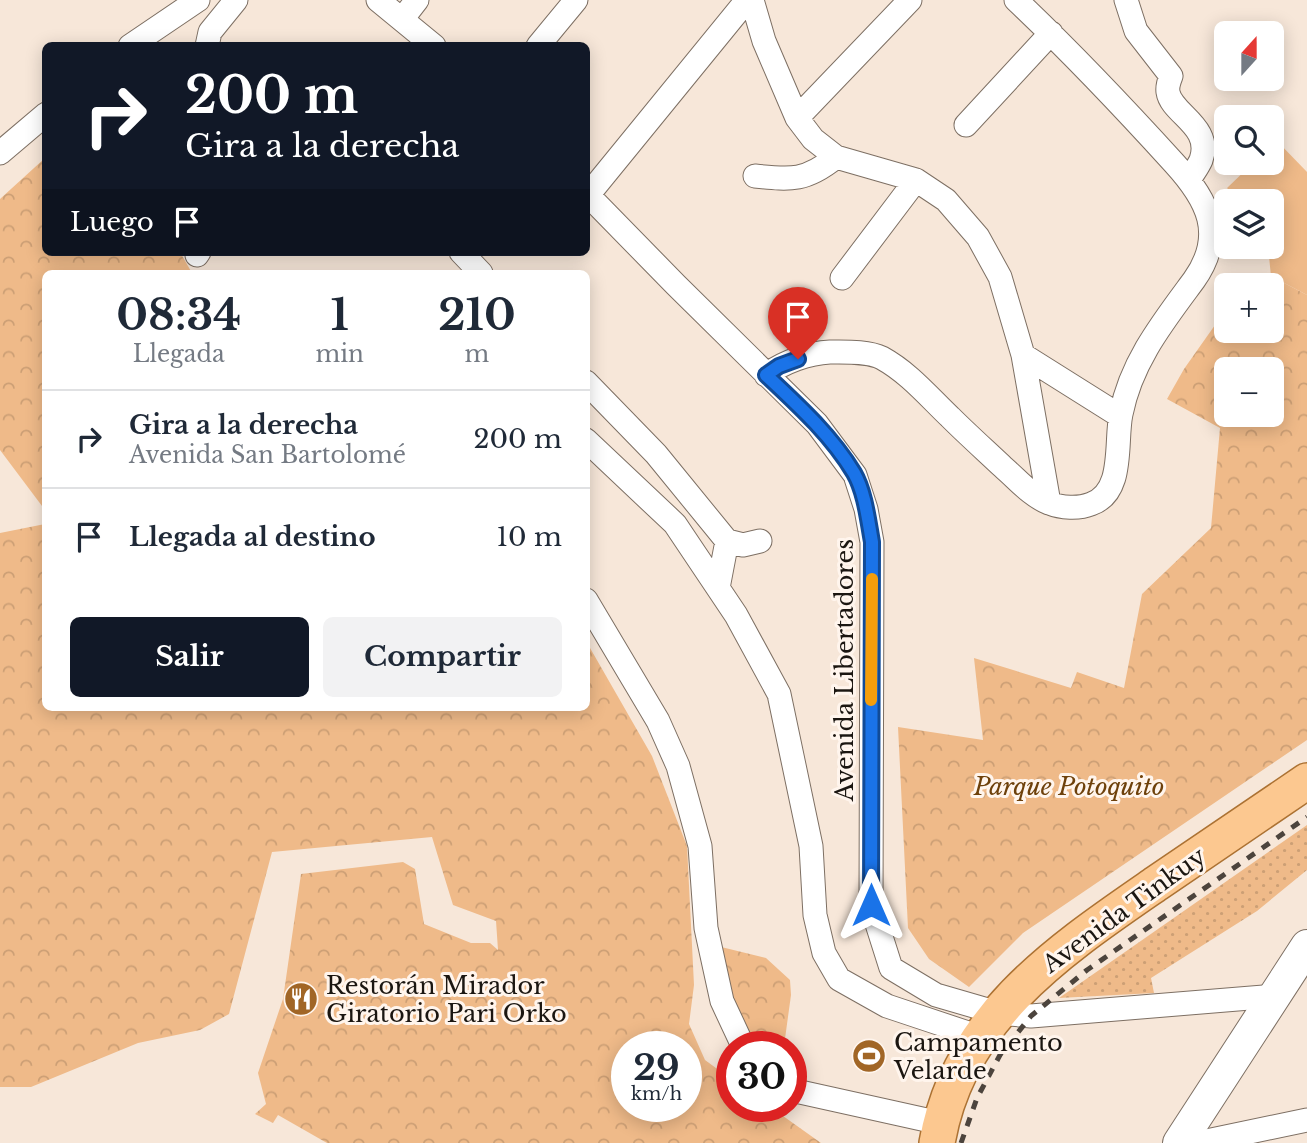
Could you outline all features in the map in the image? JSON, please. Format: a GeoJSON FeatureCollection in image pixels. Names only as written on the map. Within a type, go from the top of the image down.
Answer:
{"type":"FeatureCollection","features":[{"type":"Feature","properties":{"kind":"main road","name":"Avenida Tinkuy"},"geometry":{"type":"LineString","coordinates":[[938,1133],[957,1080],[989,1025],[1016,992],[1074,940],[1307,781]]}},
{"type":"Feature","properties":{"kind":"main road"},"geometry":{"type":"LineString","coordinates":[[1180,1143],[1303,957]]}},
{"type":"Feature","properties":{"kind":"street"},"geometry":{"type":"LineString","coordinates":[[136,42],[198,0]]}},
{"type":"Feature","properties":{"kind":"street"},"geometry":{"type":"LineString","coordinates":[[208,42],[210,32],[236,0]]}},
{"type":"Feature","properties":{"kind":"street"},"geometry":{"type":"LineString","coordinates":[[379,0],[410,9],[431,42]]}},
{"type":"Feature","properties":{"kind":"street"},"geometry":{"type":"LineString","coordinates":[[541,42],[576,0]]}},
{"type":"Feature","properties":{"kind":"street"},"geometry":{"type":"LineString","coordinates":[[590,190],[747,0]]}},
{"type":"Feature","properties":{"kind":"street"},"geometry":{"type":"LineString","coordinates":[[752,0],[764,41],[797,118],[813,139],[836,157],[916,180],[946,200],[978,237],[1000,277],[1023,355],[1049,503]]}},
{"type":"Feature","properties":{"kind":"street"},"geometry":{"type":"LineString","coordinates":[[797,118],[909,0]]}},
{"type":"Feature","properties":{"kind":"street"},"geometry":{"type":"LineString","coordinates":[[766,375],[779,366],[817,353],[849,352],[880,357],[915,381],[948,416],[1030,492],[1049,503],[1069,508],[1091,504],[1106,494],[1114,477],[1121,416],[1129,382],[1150,341],[1199,273],[1211,246],[1210,216],[1189,180],[1051,33],[1016,0]]}},
{"type":"Feature","properties":{"kind":"street"},"geometry":{"type":"LineString","coordinates":[[1126,0],[1136,31],[1171,76],[1167,89],[1170,99],[1192,122],[1203,146],[1200,160],[1189,180]]}},
{"type":"Feature","properties":{"kind":"street"},"geometry":{"type":"LineString","coordinates":[[966,125],[1051,33]]}},
{"type":"Feature","properties":{"kind":"street"},"geometry":{"type":"LineString","coordinates":[[0,153],[42,117]]}},
{"type":"Feature","properties":{"kind":"street"},"geometry":{"type":"LineString","coordinates":[[755,176],[785,179],[817,172],[836,157]]}},
{"type":"Feature","properties":{"kind":"street"},"geometry":{"type":"LineString","coordinates":[[842,278],[916,180]]}},
{"type":"Feature","properties":{"kind":"street","name":"Avenida Libertadores"},"geometry":{"type":"LineString","coordinates":[[590,197],[817,424],[855,475],[872,542],[871,905],[891,968],[989,1025]]}},
{"type":"Feature","properties":{"kind":"street"},"geometry":{"type":"LineString","coordinates":[[465,256],[478,270]]}},
{"type":"Feature","properties":{"kind":"street"},"geometry":{"type":"LineString","coordinates":[[1023,355],[1121,416]]}},
{"type":"Feature","properties":{"kind":"street"},"geometry":{"type":"LineString","coordinates":[[590,386],[656,454],[727,541],[743,545],[760,541]]}},
{"type":"Feature","properties":{"kind":"street"},"geometry":{"type":"LineString","coordinates":[[590,444],[675,524],[736,615],[779,694],[811,846],[815,915],[824,953],[839,979],[887,1006],[989,1025],[1031,1016],[1275,996]]}},
{"type":"Feature","properties":{"kind":"street"},"geometry":{"type":"LineString","coordinates":[[718,588],[727,541]]}},
{"type":"Feature","properties":{"kind":"street"},"geometry":{"type":"LineString","coordinates":[[590,607],[658,721],[678,766],[700,846],[706,928],[722,1001],[736,1031]]}},
{"type":"Feature","properties":{"kind":"street"},"geometry":{"type":"LineString","coordinates":[[807,1095],[938,1133]]}},
{"type":"Feature","properties":{"kind":"street"},"geometry":{"type":"LineString","coordinates":[[1197,1143],[1307,1120]]}},
{"type":"Feature","properties":{"kind":"green space"},"geometry":{"type":"Polygon","coordinates":[[[1284,148],[1307,172],[1307,295],[1284,283],[1284,273],[1271,273],[1269,259],[1284,259],[1284,189],[1227,188],[1241,175],[1284,175],[1284,148]]]}},
{"type":"Feature","properties":{"kind":"green space"},"geometry":{"type":"Polygon","coordinates":[[[42,161],[42,256],[182,256],[190,270],[42,270],[42,506],[0,450],[0,199],[42,161]]]}},
{"type":"Feature","properties":{"kind":"green space","name":"Parque Potoquito"},"geometry":{"type":"Polygon","coordinates":[[[1284,283],[1307,295],[1307,740],[1023,933],[969,987],[929,959],[908,928],[898,727],[983,740],[974,658],[1071,688],[1077,672],[1124,688],[1142,594],[1211,528],[1218,427],[1284,427],[1284,357],[1214,357],[1214,425],[1167,399],[1214,326],[1214,343],[1284,343],[1284,283]]]}},
{"type":"Feature","properties":{"kind":"green space"},"geometry":{"type":"Polygon","coordinates":[[[42,525],[42,711],[590,711],[590,648],[652,756],[687,846],[694,985],[689,1024],[692,1031],[611,1031],[611,1122],[702,1122],[702,1053],[705,1060],[716,1068],[716,1122],[791,1122],[821,1143],[327,1143],[278,1115],[273,1123],[255,1114],[266,1104],[258,1073],[283,999],[301,874],[403,862],[415,869],[424,924],[471,943],[490,943],[498,950],[496,921],[453,905],[432,837],[272,852],[229,1014],[200,1030],[138,1043],[31,1087],[0,1087],[0,533],[42,525]]]}},
{"type":"Feature","properties":{"kind":"green space"},"geometry":{"type":"Polygon","coordinates":[[[1307,825],[1307,870],[1257,911],[1151,978],[1154,993],[1059,998],[1307,825]]]}},
{"type":"Feature","properties":{"kind":"green space"},"geometry":{"type":"Polygon","coordinates":[[[709,944],[766,958],[790,980],[791,995],[786,1031],[738,1031],[709,944]]]}},
{"type":"Feature","properties":{"kind":"railway"},"geometry":{"type":"LineString","coordinates":[[961,1143],[977,1098],[1000,1055],[1031,1016],[1087,970],[1307,817]]}},
{"type":"Feature","properties":{"kind":"slow traffic"},"geometry":{"type":"LineString","coordinates":[[871,700],[872,579]]}},
{"type":"Feature","properties":{"kind":"place","name":"Restorán Mirador Giratorio Pari Orko"},"geometry":{"type":"Point","coordinates":[301,999]}},
{"type":"Feature","properties":{"kind":"place","name":"Campamento Velarde"},"geometry":{"type":"Point","coordinates":[869,1056]}},
{"type":"Feature","properties":{"kind":"route"},"geometry":{"type":"LineString","coordinates":[[798,359],[779,366],[766,375],[817,424],[855,475],[866,509],[872,542],[871,905]]}}]}
